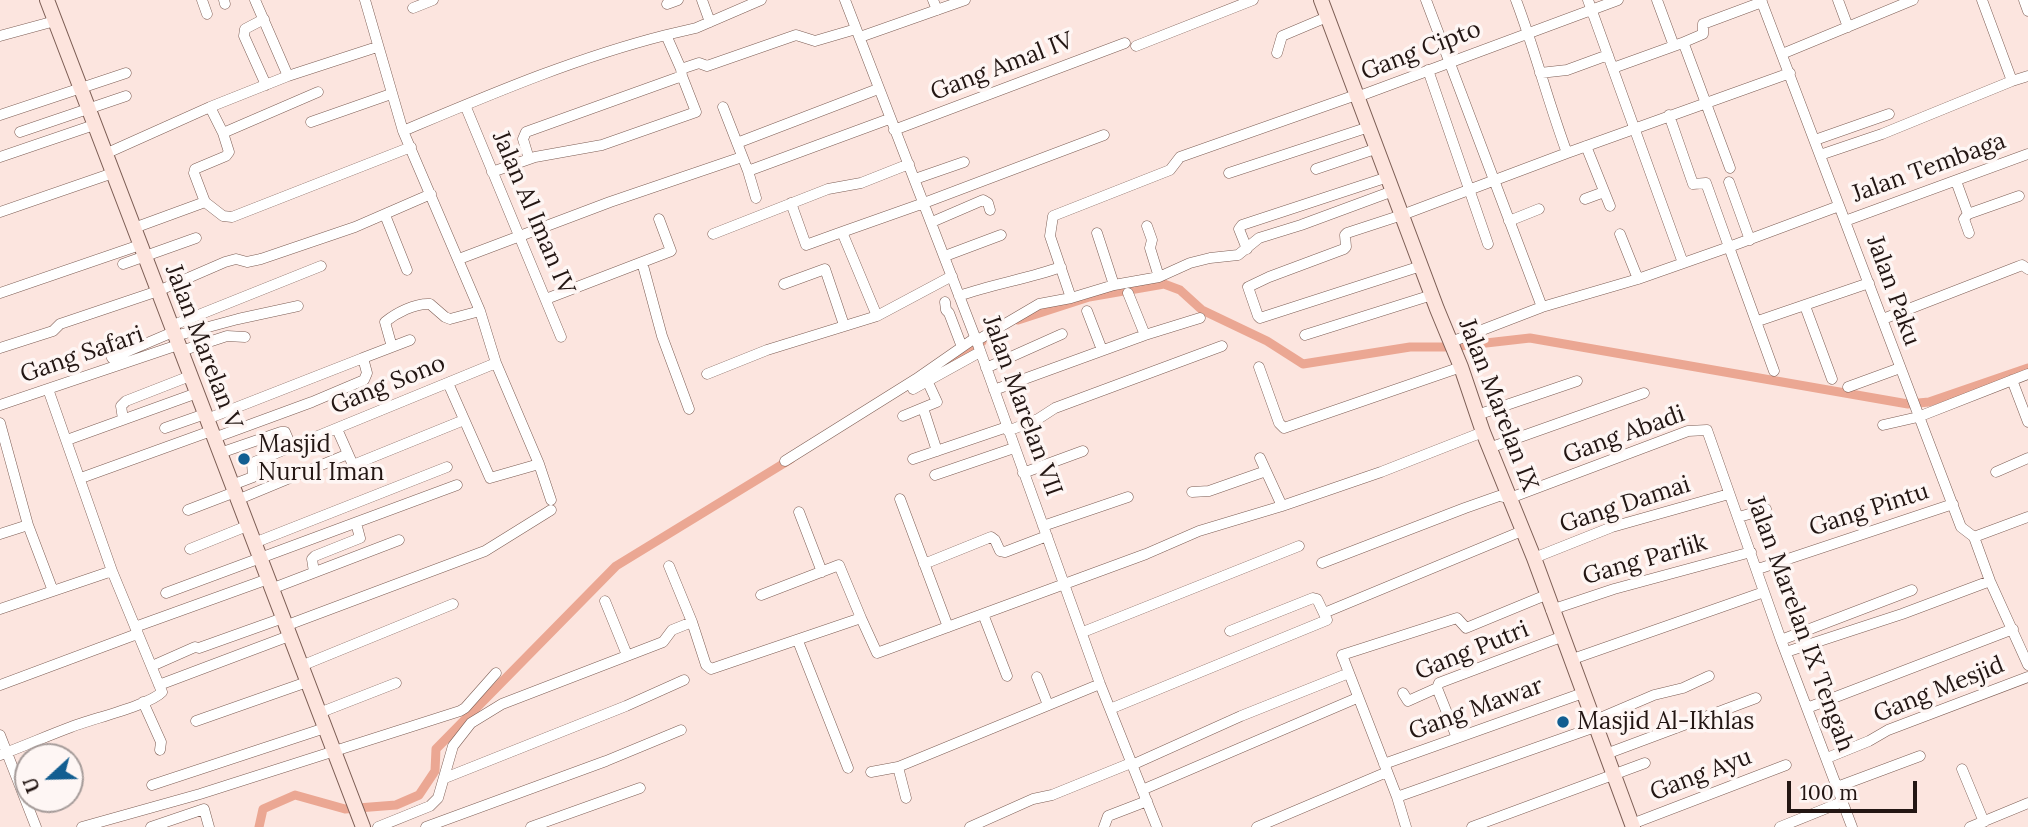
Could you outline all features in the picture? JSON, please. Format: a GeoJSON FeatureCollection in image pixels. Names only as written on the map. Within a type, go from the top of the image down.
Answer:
{"type":"FeatureCollection","features":[{"type":"Feature","properties":{"kind":"main road","name":"Jalan Marelan V"},"geometry":{"type":"LineString","coordinates":[[47,0],[361,821]]}},
{"type":"Feature","properties":{"kind":"main road","name":"Jalan Marelan IX"},"geometry":{"type":"LineString","coordinates":[[1321,0],[1633,825]]}},
{"type":"Feature","properties":{"kind":"street"},"geometry":{"type":"LineString","coordinates":[[202,0],[206,14]]}},
{"type":"Feature","properties":{"kind":"street"},"geometry":{"type":"LineString","coordinates":[[256,0],[288,76]]}},
{"type":"Feature","properties":{"kind":"street"},"geometry":{"type":"LineString","coordinates":[[159,685],[286,626],[485,551],[551,505],[539,464],[496,363],[480,311],[403,131],[365,0]]}},
{"type":"Feature","properties":{"kind":"street"},"geometry":{"type":"LineString","coordinates":[[414,8],[433,0]]}},
{"type":"Feature","properties":{"kind":"street"},"geometry":{"type":"LineString","coordinates":[[667,4],[678,0]]}},
{"type":"Feature","properties":{"kind":"street"},"geometry":{"type":"LineString","coordinates":[[702,0],[710,22]]}},
{"type":"Feature","properties":{"kind":"street"},"geometry":{"type":"LineString","coordinates":[[403,131],[620,47],[710,22],[761,0]]}},
{"type":"Feature","properties":{"kind":"street","name":"Jalan Marelan VII"},"geometry":{"type":"LineString","coordinates":[[845,0],[889,120],[945,256],[1023,473],[1066,583],[1100,684],[1155,826]]}},
{"type":"Feature","properties":{"kind":"street"},"geometry":{"type":"LineString","coordinates":[[529,159],[523,139],[526,132],[682,72],[698,63],[707,66],[796,36],[815,41],[858,33],[935,5],[965,0]]}},
{"type":"Feature","properties":{"kind":"street"},"geometry":{"type":"LineString","coordinates":[[1136,46],[1253,0]]}},
{"type":"Feature","properties":{"kind":"street"},"geometry":{"type":"LineString","coordinates":[[1426,0],[1542,307]]}},
{"type":"Feature","properties":{"kind":"street"},"geometry":{"type":"LineString","coordinates":[[1516,0],[1529,33],[1543,88],[1567,153]]}},
{"type":"Feature","properties":{"kind":"street","name":"Gang Cipto"},"geometry":{"type":"LineString","coordinates":[[1061,267],[1050,236],[1053,216],[1170,170],[1180,156],[1357,96],[1529,33],[1590,5],[1618,0]]}},
{"type":"Feature","properties":{"kind":"street"},"geometry":{"type":"LineString","coordinates":[[1657,0],[1705,102],[1730,168]]}},
{"type":"Feature","properties":{"kind":"street"},"geometry":{"type":"LineString","coordinates":[[1838,0],[1848,27]]}},
{"type":"Feature","properties":{"kind":"street"},"geometry":{"type":"LineString","coordinates":[[1782,54],[1913,0]]}},
{"type":"Feature","properties":{"kind":"street"},"geometry":{"type":"LineString","coordinates":[[1982,0],[2012,80]]}},
{"type":"Feature","properties":{"kind":"street"},"geometry":{"type":"LineString","coordinates":[[2024,0],[2028,11]]}},
{"type":"Feature","properties":{"kind":"street"},"geometry":{"type":"LineString","coordinates":[[1612,68],[1703,34],[1703,24],[1761,1]]}},
{"type":"Feature","properties":{"kind":"street","name":"Jalan Paku"},"geometry":{"type":"LineString","coordinates":[[1761,1],[1961,527],[1974,537],[1990,581],[2028,664]]}},
{"type":"Feature","properties":{"kind":"street"},"geometry":{"type":"LineString","coordinates":[[1590,5],[1683,263]]}},
{"type":"Feature","properties":{"kind":"street"},"geometry":{"type":"LineString","coordinates":[[1277,53],[1282,36],[1327,18]]}},
{"type":"Feature","properties":{"kind":"street"},"geometry":{"type":"LineString","coordinates":[[264,19],[243,32],[266,85]]}},
{"type":"Feature","properties":{"kind":"street"},"geometry":{"type":"LineString","coordinates":[[0,36],[55,21]]}},
{"type":"Feature","properties":{"kind":"street"},"geometry":{"type":"LineString","coordinates":[[492,172],[529,159],[602,145],[696,112],[666,35]]}},
{"type":"Feature","properties":{"kind":"street","name":"Gang Amal IV"},"geometry":{"type":"LineString","coordinates":[[894,131],[1125,43]]}},
{"type":"Feature","properties":{"kind":"street"},"geometry":{"type":"LineString","coordinates":[[106,154],[210,107],[288,76],[377,47]]}},
{"type":"Feature","properties":{"kind":"street"},"geometry":{"type":"LineString","coordinates":[[1540,73],[1567,70],[1608,55]]}},
{"type":"Feature","properties":{"kind":"street"},"geometry":{"type":"LineString","coordinates":[[1428,70],[1488,244]]}},
{"type":"Feature","properties":{"kind":"street"},"geometry":{"type":"LineString","coordinates":[[0,115],[126,73]]}},
{"type":"Feature","properties":{"kind":"street"},"geometry":{"type":"LineString","coordinates":[[1421,266],[1258,317],[1249,288],[1250,285],[1344,249],[1347,233],[1790,73]]}},
{"type":"Feature","properties":{"kind":"street"},"geometry":{"type":"LineString","coordinates":[[1821,155],[1882,134],[2012,80],[2028,76]]}},
{"type":"Feature","properties":{"kind":"street"},"geometry":{"type":"LineString","coordinates":[[737,144],[878,89]]}},
{"type":"Feature","properties":{"kind":"street"},"geometry":{"type":"LineString","coordinates":[[223,133],[318,92]]}},
{"type":"Feature","properties":{"kind":"street"},"geometry":{"type":"LineString","coordinates":[[311,122],[391,94]]}},
{"type":"Feature","properties":{"kind":"street"},"geometry":{"type":"LineString","coordinates":[[20,132],[125,96]]}},
{"type":"Feature","properties":{"kind":"street","name":"Jalan Al Iman IV"},"geometry":{"type":"LineString","coordinates":[[465,105],[561,337]]}},
{"type":"Feature","properties":{"kind":"street"},"geometry":{"type":"LineString","coordinates":[[210,107],[229,148],[227,155],[194,170],[205,202],[223,216],[232,217],[411,147]]}},
{"type":"Feature","properties":{"kind":"street"},"geometry":{"type":"LineString","coordinates":[[723,107],[748,171],[755,198]]}},
{"type":"Feature","properties":{"kind":"street"},"geometry":{"type":"LineString","coordinates":[[1815,140],[1889,114]]}},
{"type":"Feature","properties":{"kind":"street"},"geometry":{"type":"LineString","coordinates":[[1669,115],[1693,184],[1706,183],[1774,371]]}},
{"type":"Feature","properties":{"kind":"street"},"geometry":{"type":"LineString","coordinates":[[748,171],[889,120]]}},
{"type":"Feature","properties":{"kind":"street"},"geometry":{"type":"LineString","coordinates":[[0,157],[94,125]]}},
{"type":"Feature","properties":{"kind":"street"},"geometry":{"type":"LineString","coordinates":[[1228,173],[1369,127]]}},
{"type":"Feature","properties":{"kind":"street"},"geometry":{"type":"LineString","coordinates":[[791,203],[806,245],[1104,135]]}},
{"type":"Feature","properties":{"kind":"street"},"geometry":{"type":"LineString","coordinates":[[1586,146],[1610,206]]}},
{"type":"Feature","properties":{"kind":"street"},"geometry":{"type":"LineString","coordinates":[[1315,169],[1378,148]]}},
{"type":"Feature","properties":{"kind":"street","name":"Jalan Tembaga"},"geometry":{"type":"LineString","coordinates":[[1845,221],[2028,153]]}},
{"type":"Feature","properties":{"kind":"street"},"geometry":{"type":"LineString","coordinates":[[459,259],[742,157]]}},
{"type":"Feature","properties":{"kind":"street"},"geometry":{"type":"LineString","coordinates":[[915,179],[964,162]]}},
{"type":"Feature","properties":{"kind":"street"},"geometry":{"type":"LineString","coordinates":[[713,234],[828,189],[861,183],[909,164]]}},
{"type":"Feature","properties":{"kind":"street"},"geometry":{"type":"LineString","coordinates":[[0,212],[113,173]]}},
{"type":"Feature","properties":{"kind":"street"},"geometry":{"type":"LineString","coordinates":[[1247,249],[1239,229],[1242,225],[1388,177]]}},
{"type":"Feature","properties":{"kind":"street"},"geometry":{"type":"LineString","coordinates":[[1956,181],[1968,214]]}},
{"type":"Feature","properties":{"kind":"street"},"geometry":{"type":"LineString","coordinates":[[1730,182],[1750,240]]}},
{"type":"Feature","properties":{"kind":"street"},"geometry":{"type":"LineString","coordinates":[[785,461],[978,345],[1039,304],[1171,273],[1190,263],[1238,255],[1259,238],[1394,191]]}},
{"type":"Feature","properties":{"kind":"street"},"geometry":{"type":"LineString","coordinates":[[1585,199],[1604,192]]}},
{"type":"Feature","properties":{"kind":"street"},"geometry":{"type":"LineString","coordinates":[[0,348],[53,331],[60,324],[158,291],[225,262],[261,259],[385,215],[431,194]]}},
{"type":"Feature","properties":{"kind":"street"},"geometry":{"type":"LineString","coordinates":[[1969,233],[1964,219],[1968,214],[2019,196]]}},
{"type":"Feature","properties":{"kind":"street"},"geometry":{"type":"LineString","coordinates":[[932,222],[984,200],[988,202],[990,210]]}},
{"type":"Feature","properties":{"kind":"street"},"geometry":{"type":"LineString","coordinates":[[134,228],[205,202]]}},
{"type":"Feature","properties":{"kind":"street"},"geometry":{"type":"LineString","coordinates":[[1259,367],[1279,423],[1284,428],[1455,352],[1542,307],[1638,279],[1839,206]]}},
{"type":"Feature","properties":{"kind":"street"},"geometry":{"type":"LineString","coordinates":[[1509,221],[1539,209]]}},
{"type":"Feature","properties":{"kind":"street"},"geometry":{"type":"LineString","coordinates":[[385,215],[407,270]]}},
{"type":"Feature","properties":{"kind":"street"},"geometry":{"type":"LineString","coordinates":[[546,299],[671,251],[659,219]]}},
{"type":"Feature","properties":{"kind":"street"},"geometry":{"type":"LineString","coordinates":[[1147,226],[1152,240],[1150,248],[1159,276]]}},
{"type":"Feature","properties":{"kind":"street"},"geometry":{"type":"LineString","coordinates":[[842,232],[877,316]]}},
{"type":"Feature","properties":{"kind":"street"},"geometry":{"type":"LineString","coordinates":[[1097,233],[1114,285]]}},
{"type":"Feature","properties":{"kind":"street"},"geometry":{"type":"LineString","coordinates":[[1620,234],[1638,279]]}},
{"type":"Feature","properties":{"kind":"street"},"geometry":{"type":"LineString","coordinates":[[945,256],[1001,235]]}},
{"type":"Feature","properties":{"kind":"street"},"geometry":{"type":"LineString","coordinates":[[0,293],[196,238]]}},
{"type":"Feature","properties":{"kind":"street"},"geometry":{"type":"LineString","coordinates":[[123,264],[142,251]]}},
{"type":"Feature","properties":{"kind":"street"},"geometry":{"type":"LineString","coordinates":[[642,262],[662,336],[689,409]]}},
{"type":"Feature","properties":{"kind":"street"},"geometry":{"type":"LineString","coordinates":[[1883,319],[2022,265],[2028,269]]}},
{"type":"Feature","properties":{"kind":"street"},"geometry":{"type":"LineString","coordinates":[[176,338],[321,266]]}},
{"type":"Feature","properties":{"kind":"street"},"geometry":{"type":"LineString","coordinates":[[959,296],[1061,267],[1071,298]]}},
{"type":"Feature","properties":{"kind":"street"},"geometry":{"type":"LineString","coordinates":[[784,284],[825,269],[844,325]]}},
{"type":"Feature","properties":{"kind":"street"},"geometry":{"type":"LineString","coordinates":[[707,374],[767,350],[877,316],[952,276]]}},
{"type":"Feature","properties":{"kind":"street"},"geometry":{"type":"LineString","coordinates":[[1758,321],[1869,283]]}},
{"type":"Feature","properties":{"kind":"street"},"geometry":{"type":"LineString","coordinates":[[1128,293],[1145,334]]}},
{"type":"Feature","properties":{"kind":"street"},"geometry":{"type":"LineString","coordinates":[[1305,335],[1432,295]]}},
{"type":"Feature","properties":{"kind":"street"},"geometry":{"type":"LineString","coordinates":[[945,302],[962,347]]}},
{"type":"Feature","properties":{"kind":"street"},"geometry":{"type":"LineString","coordinates":[[392,346],[385,323],[423,303],[430,304],[450,319],[480,311]]}},
{"type":"Feature","properties":{"kind":"street"},"geometry":{"type":"LineString","coordinates":[[111,358],[238,319],[298,306]]}},
{"type":"Feature","properties":{"kind":"street"},"geometry":{"type":"LineString","coordinates":[[1805,306],[1832,379]]}},
{"type":"Feature","properties":{"kind":"street"},"geometry":{"type":"LineString","coordinates":[[1087,311],[1102,350]]}},
{"type":"Feature","properties":{"kind":"street"},"geometry":{"type":"LineString","coordinates":[[994,390],[1145,334],[1200,318]]}},
{"type":"Feature","properties":{"kind":"street"},"geometry":{"type":"LineString","coordinates":[[986,368],[1062,334]]}},
{"type":"Feature","properties":{"kind":"street"},"geometry":{"type":"LineString","coordinates":[[176,338],[245,337]]}},
{"type":"Feature","properties":{"kind":"street","name":"Gang Safari"},"geometry":{"type":"LineString","coordinates":[[0,405],[48,389],[176,338]]}},
{"type":"Feature","properties":{"kind":"street"},"geometry":{"type":"LineString","coordinates":[[81,478],[410,340]]}},
{"type":"Feature","properties":{"kind":"street"},"geometry":{"type":"LineString","coordinates":[[913,388],[962,347],[978,345]]}},
{"type":"Feature","properties":{"kind":"street"},"geometry":{"type":"LineString","coordinates":[[913,459],[1038,419],[1055,408],[1222,346]]}},
{"type":"Feature","properties":{"kind":"street"},"geometry":{"type":"LineString","coordinates":[[165,428],[209,425],[312,402],[364,380],[367,370],[363,358]]}},
{"type":"Feature","properties":{"kind":"street","name":"Gang Sono"},"geometry":{"type":"LineString","coordinates":[[235,492],[253,477],[252,463],[496,363]]}},
{"type":"Feature","properties":{"kind":"street"},"geometry":{"type":"LineString","coordinates":[[1848,387],[1899,368]]}},
{"type":"Feature","properties":{"kind":"street"},"geometry":{"type":"LineString","coordinates":[[1883,425],[2028,374]]}},
{"type":"Feature","properties":{"kind":"street"},"geometry":{"type":"LineString","coordinates":[[123,419],[121,408],[126,401],[190,376]]}},
{"type":"Feature","properties":{"kind":"street"},"geometry":{"type":"LineString","coordinates":[[903,416],[937,401],[926,377]]}},
{"type":"Feature","properties":{"kind":"street"},"geometry":{"type":"LineString","coordinates":[[1477,415],[1577,380]]}},
{"type":"Feature","properties":{"kind":"street"},"geometry":{"type":"LineString","coordinates":[[2012,380],[2028,422]]}},
{"type":"Feature","properties":{"kind":"street"},"geometry":{"type":"LineString","coordinates":[[448,383],[490,478],[539,464]]}},
{"type":"Feature","properties":{"kind":"street"},"geometry":{"type":"LineString","coordinates":[[3,754],[72,726],[144,702],[161,695],[162,692],[112,571],[48,389]]}},
{"type":"Feature","properties":{"kind":"street"},"geometry":{"type":"LineString","coordinates":[[67,440],[197,393]]}},
{"type":"Feature","properties":{"kind":"street"},"geometry":{"type":"LineString","coordinates":[[1489,448],[1644,393]]}},
{"type":"Feature","properties":{"kind":"street"},"geometry":{"type":"LineString","coordinates":[[923,408],[937,451]]}},
{"type":"Feature","properties":{"kind":"street"},"geometry":{"type":"LineString","coordinates":[[337,429],[353,465],[464,420]]}},
{"type":"Feature","properties":{"kind":"street"},"geometry":{"type":"LineString","coordinates":[[0,426],[5,462],[53,591]]}},
{"type":"Feature","properties":{"kind":"street","name":"Gang Abadi"},"geometry":{"type":"LineString","coordinates":[[1322,563],[1465,508],[1499,496],[1510,498],[1688,431],[1707,430],[1710,435]]}},
{"type":"Feature","properties":{"kind":"street"},"geometry":{"type":"LineString","coordinates":[[219,453],[281,432],[285,432],[291,446]]}},
{"type":"Feature","properties":{"kind":"street"},"geometry":{"type":"LineString","coordinates":[[761,595],[839,565],[877,653],[1199,531],[1282,506],[1411,461],[1483,432]]}},
{"type":"Feature","properties":{"kind":"street","name":"Jalan Marelan IX Tengah"},"geometry":{"type":"LineString","coordinates":[[1710,435],[1781,640],[1852,827]]}},
{"type":"Feature","properties":{"kind":"street"},"geometry":{"type":"LineString","coordinates":[[935,475],[1014,448]]}},
{"type":"Feature","properties":{"kind":"street"},"geometry":{"type":"LineString","coordinates":[[1023,473],[1083,451]]}},
{"type":"Feature","properties":{"kind":"street"},"geometry":{"type":"LineString","coordinates":[[188,510],[348,454]]}},
{"type":"Feature","properties":{"kind":"street"},"geometry":{"type":"LineString","coordinates":[[1260,458],[1282,506]]}},
{"type":"Feature","properties":{"kind":"street"},"geometry":{"type":"LineString","coordinates":[[1996,472],[2028,458]]}},
{"type":"Feature","properties":{"kind":"street"},"geometry":{"type":"LineString","coordinates":[[254,543],[447,467]]}},
{"type":"Feature","properties":{"kind":"street"},"geometry":{"type":"LineString","coordinates":[[1192,492],[1209,491],[1266,471]]}},
{"type":"Feature","properties":{"kind":"street"},"geometry":{"type":"LineString","coordinates":[[166,593],[457,485]]}},
{"type":"Feature","properties":{"kind":"street","name":"Gang Damai"},"geometry":{"type":"LineString","coordinates":[[1534,558],[1612,527],[1729,494]]}},
{"type":"Feature","properties":{"kind":"street"},"geometry":{"type":"LineString","coordinates":[[924,564],[991,537],[1000,551],[1005,552],[1045,531],[1128,498]]}},
{"type":"Feature","properties":{"kind":"street"},"geometry":{"type":"LineString","coordinates":[[900,499],[948,627]]}},
{"type":"Feature","properties":{"kind":"street","name":"Gang Pintu"},"geometry":{"type":"LineString","coordinates":[[1758,569],[1953,504]]}},
{"type":"Feature","properties":{"kind":"street"},"geometry":{"type":"LineString","coordinates":[[1739,517],[1766,509]]}},
{"type":"Feature","properties":{"kind":"street"},"geometry":{"type":"LineString","coordinates":[[799,512],[822,572]]}},
{"type":"Feature","properties":{"kind":"street"},"geometry":{"type":"LineString","coordinates":[[1974,537],[2028,517]]}},
{"type":"Feature","properties":{"kind":"street"},"geometry":{"type":"LineString","coordinates":[[314,572],[312,559],[315,556],[360,538],[356,523]]}},
{"type":"Feature","properties":{"kind":"street"},"geometry":{"type":"LineString","coordinates":[[0,534],[28,524]]}},
{"type":"Feature","properties":{"kind":"street"},"geometry":{"type":"LineString","coordinates":[[190,550],[247,526]]}},
{"type":"Feature","properties":{"kind":"street"},"geometry":{"type":"LineString","coordinates":[[1324,613],[1522,531]]}},
{"type":"Feature","properties":{"kind":"street"},"geometry":{"type":"LineString","coordinates":[[0,685],[136,630],[270,584],[314,572],[399,540]]}},
{"type":"Feature","properties":{"kind":"street"},"geometry":{"type":"LineString","coordinates":[[1083,632],[1299,546]]}},
{"type":"Feature","properties":{"kind":"street","name":"Gang Parlik"},"geometry":{"type":"LineString","coordinates":[[1551,610],[1614,589],[1751,552]]}},
{"type":"Feature","properties":{"kind":"street"},"geometry":{"type":"LineString","coordinates":[[669,566],[706,665],[711,669],[861,618]]}},
{"type":"Feature","properties":{"kind":"street"},"geometry":{"type":"LineString","coordinates":[[0,609],[112,571]]}},
{"type":"Feature","properties":{"kind":"street"},"geometry":{"type":"LineString","coordinates":[[1786,652],[1902,614],[1990,581]]}},
{"type":"Feature","properties":{"kind":"street"},"geometry":{"type":"LineString","coordinates":[[1781,640],[1912,590]]}},
{"type":"Feature","properties":{"kind":"street"},"geometry":{"type":"LineString","coordinates":[[1570,660],[1764,592]]}},
{"type":"Feature","properties":{"kind":"street","name":"Gang Mawar"},"geometry":{"type":"LineString","coordinates":[[1406,827],[1343,654],[1455,618],[1459,618],[1466,628],[1546,595]]}},
{"type":"Feature","properties":{"kind":"street"},"geometry":{"type":"LineString","coordinates":[[1110,709],[1327,622],[1317,599],[1313,598],[1230,631]]}},
{"type":"Feature","properties":{"kind":"street"},"geometry":{"type":"LineString","coordinates":[[605,601],[626,655]]}},
{"type":"Feature","properties":{"kind":"street"},"geometry":{"type":"LineString","coordinates":[[301,666],[453,604]]}},
{"type":"Feature","properties":{"kind":"street"},"geometry":{"type":"LineString","coordinates":[[983,614],[1007,676]]}},
{"type":"Feature","properties":{"kind":"street"},"geometry":{"type":"LineString","coordinates":[[378,827],[430,806],[438,798],[453,746],[471,723],[502,704],[663,642],[672,630],[692,622]]}},
{"type":"Feature","properties":{"kind":"street"},"geometry":{"type":"LineString","coordinates":[[152,666],[195,647],[286,626]]}},
{"type":"Feature","properties":{"kind":"street"},"geometry":{"type":"LineString","coordinates":[[1807,708],[2013,629]]}},
{"type":"Feature","properties":{"kind":"street","name":"Gang Putri"},"geometry":{"type":"LineString","coordinates":[[1403,693],[1408,701],[1437,688],[1439,683],[1561,637]]}},
{"type":"Feature","properties":{"kind":"street"},"geometry":{"type":"LineString","coordinates":[[797,641],[848,768]]}},
{"type":"Feature","properties":{"kind":"street"},"geometry":{"type":"LineString","coordinates":[[82,827],[200,794],[460,711],[496,673]]}},
{"type":"Feature","properties":{"kind":"street"},"geometry":{"type":"LineString","coordinates":[[970,827],[1033,799],[1052,795],[1131,764],[1349,673]]}},
{"type":"Feature","properties":{"kind":"street"},"geometry":{"type":"LineString","coordinates":[[1397,797],[1594,724],[1654,695],[1683,688],[1709,676]]}},
{"type":"Feature","properties":{"kind":"street"},"geometry":{"type":"LineString","coordinates":[[1037,677],[1048,705]]}},
{"type":"Feature","properties":{"kind":"street","name":"Gang Mesjid"},"geometry":{"type":"LineString","coordinates":[[1827,758],[1888,730],[2028,677]]}},
{"type":"Feature","properties":{"kind":"street"},"geometry":{"type":"LineString","coordinates":[[445,778],[684,680]]}},
{"type":"Feature","properties":{"kind":"street"},"geometry":{"type":"LineString","coordinates":[[196,721],[307,682]]}},
{"type":"Feature","properties":{"kind":"street"},"geometry":{"type":"LineString","coordinates":[[319,713],[396,683]]}},
{"type":"Feature","properties":{"kind":"street"},"geometry":{"type":"LineString","coordinates":[[871,772],[898,767],[1100,684]]}},
{"type":"Feature","properties":{"kind":"street"},"geometry":{"type":"LineString","coordinates":[[1437,688],[1457,738]]}},
{"type":"Feature","properties":{"kind":"street","name":"Gang Mawar"},"geometry":{"type":"LineString","coordinates":[[1385,768],[1457,738],[1583,693]]}},
{"type":"Feature","properties":{"kind":"street"},"geometry":{"type":"LineString","coordinates":[[1142,790],[1357,698]]}},
{"type":"Feature","properties":{"kind":"street"},"geometry":{"type":"LineString","coordinates":[[1606,754],[1756,698]]}},
{"type":"Feature","properties":{"kind":"street"},"geometry":{"type":"LineString","coordinates":[[144,702],[161,742],[160,750]]}},
{"type":"Feature","properties":{"kind":"street"},"geometry":{"type":"LineString","coordinates":[[152,785],[325,728]]}},
{"type":"Feature","properties":{"kind":"street"},"geometry":{"type":"LineString","coordinates":[[426,827],[606,761],[681,730]]}},
{"type":"Feature","properties":{"kind":"street"},"geometry":{"type":"LineString","coordinates":[[0,735],[3,754],[32,826]]}},
{"type":"Feature","properties":{"kind":"street"},"geometry":{"type":"LineString","coordinates":[[1837,787],[1920,756]]}},
{"type":"Feature","properties":{"kind":"street"},"geometry":{"type":"LineString","coordinates":[[1472,827],[1645,763]]}},
{"type":"Feature","properties":{"kind":"street","name":"Gang Ayu"},"geometry":{"type":"LineString","coordinates":[[1633,825],[1786,765]]}},
{"type":"Feature","properties":{"kind":"street"},"geometry":{"type":"LineString","coordinates":[[898,767],[906,798]]}},
{"type":"Feature","properties":{"kind":"street"},"geometry":{"type":"LineString","coordinates":[[1257,827],[1385,768]]}},
{"type":"Feature","properties":{"kind":"street"},"geometry":{"type":"LineString","coordinates":[[1962,769],[1984,822]]}},
{"type":"Feature","properties":{"kind":"street"},"geometry":{"type":"LineString","coordinates":[[531,827],[640,788]]}},
{"type":"Feature","properties":{"kind":"street"},"geometry":{"type":"LineString","coordinates":[[200,794],[209,827]]}},
{"type":"Feature","properties":{"kind":"street"},"geometry":{"type":"LineString","coordinates":[[1104,827],[1108,816],[1147,801]]}},
{"type":"Feature","properties":{"kind":"street"},"geometry":{"type":"LineString","coordinates":[[1780,827],[1842,802]]}},
{"type":"Feature","properties":{"kind":"street"},"geometry":{"type":"LineString","coordinates":[[1970,827],[2028,803]]}},
{"type":"Feature","properties":{"kind":"street"},"geometry":{"type":"LineString","coordinates":[[157,805],[164,825]]}},
{"type":"Feature","properties":{"kind":"street"},"geometry":{"type":"LineString","coordinates":[[151,827],[164,825],[204,809]]}},
{"type":"Feature","properties":{"kind":"waterway"},"geometry":{"type":"LineString","coordinates":[[1018,320],[1089,297],[1164,284],[1180,290],[1202,310],[1267,341],[1303,364],[1410,347],[1451,347],[1530,338],[1908,404],[1929,402],[2028,368]]}},
{"type":"Feature","properties":{"kind":"waterway"},"geometry":{"type":"LineString","coordinates":[[937,369],[982,342]]}},
{"type":"Feature","properties":{"kind":"waterway"},"geometry":{"type":"LineString","coordinates":[[259,827],[263,809],[295,795],[345,809],[396,805],[419,795],[435,771],[436,749],[616,566],[791,459]]}},
{"type":"Feature","properties":{"kind":"place","name":"Masjid Nurul Iman"},"geometry":{"type":"Point","coordinates":[244,459]}},
{"type":"Feature","properties":{"kind":"place","name":"Masjid Al-Ikhlas"},"geometry":{"type":"Point","coordinates":[1563,722]}}]}
